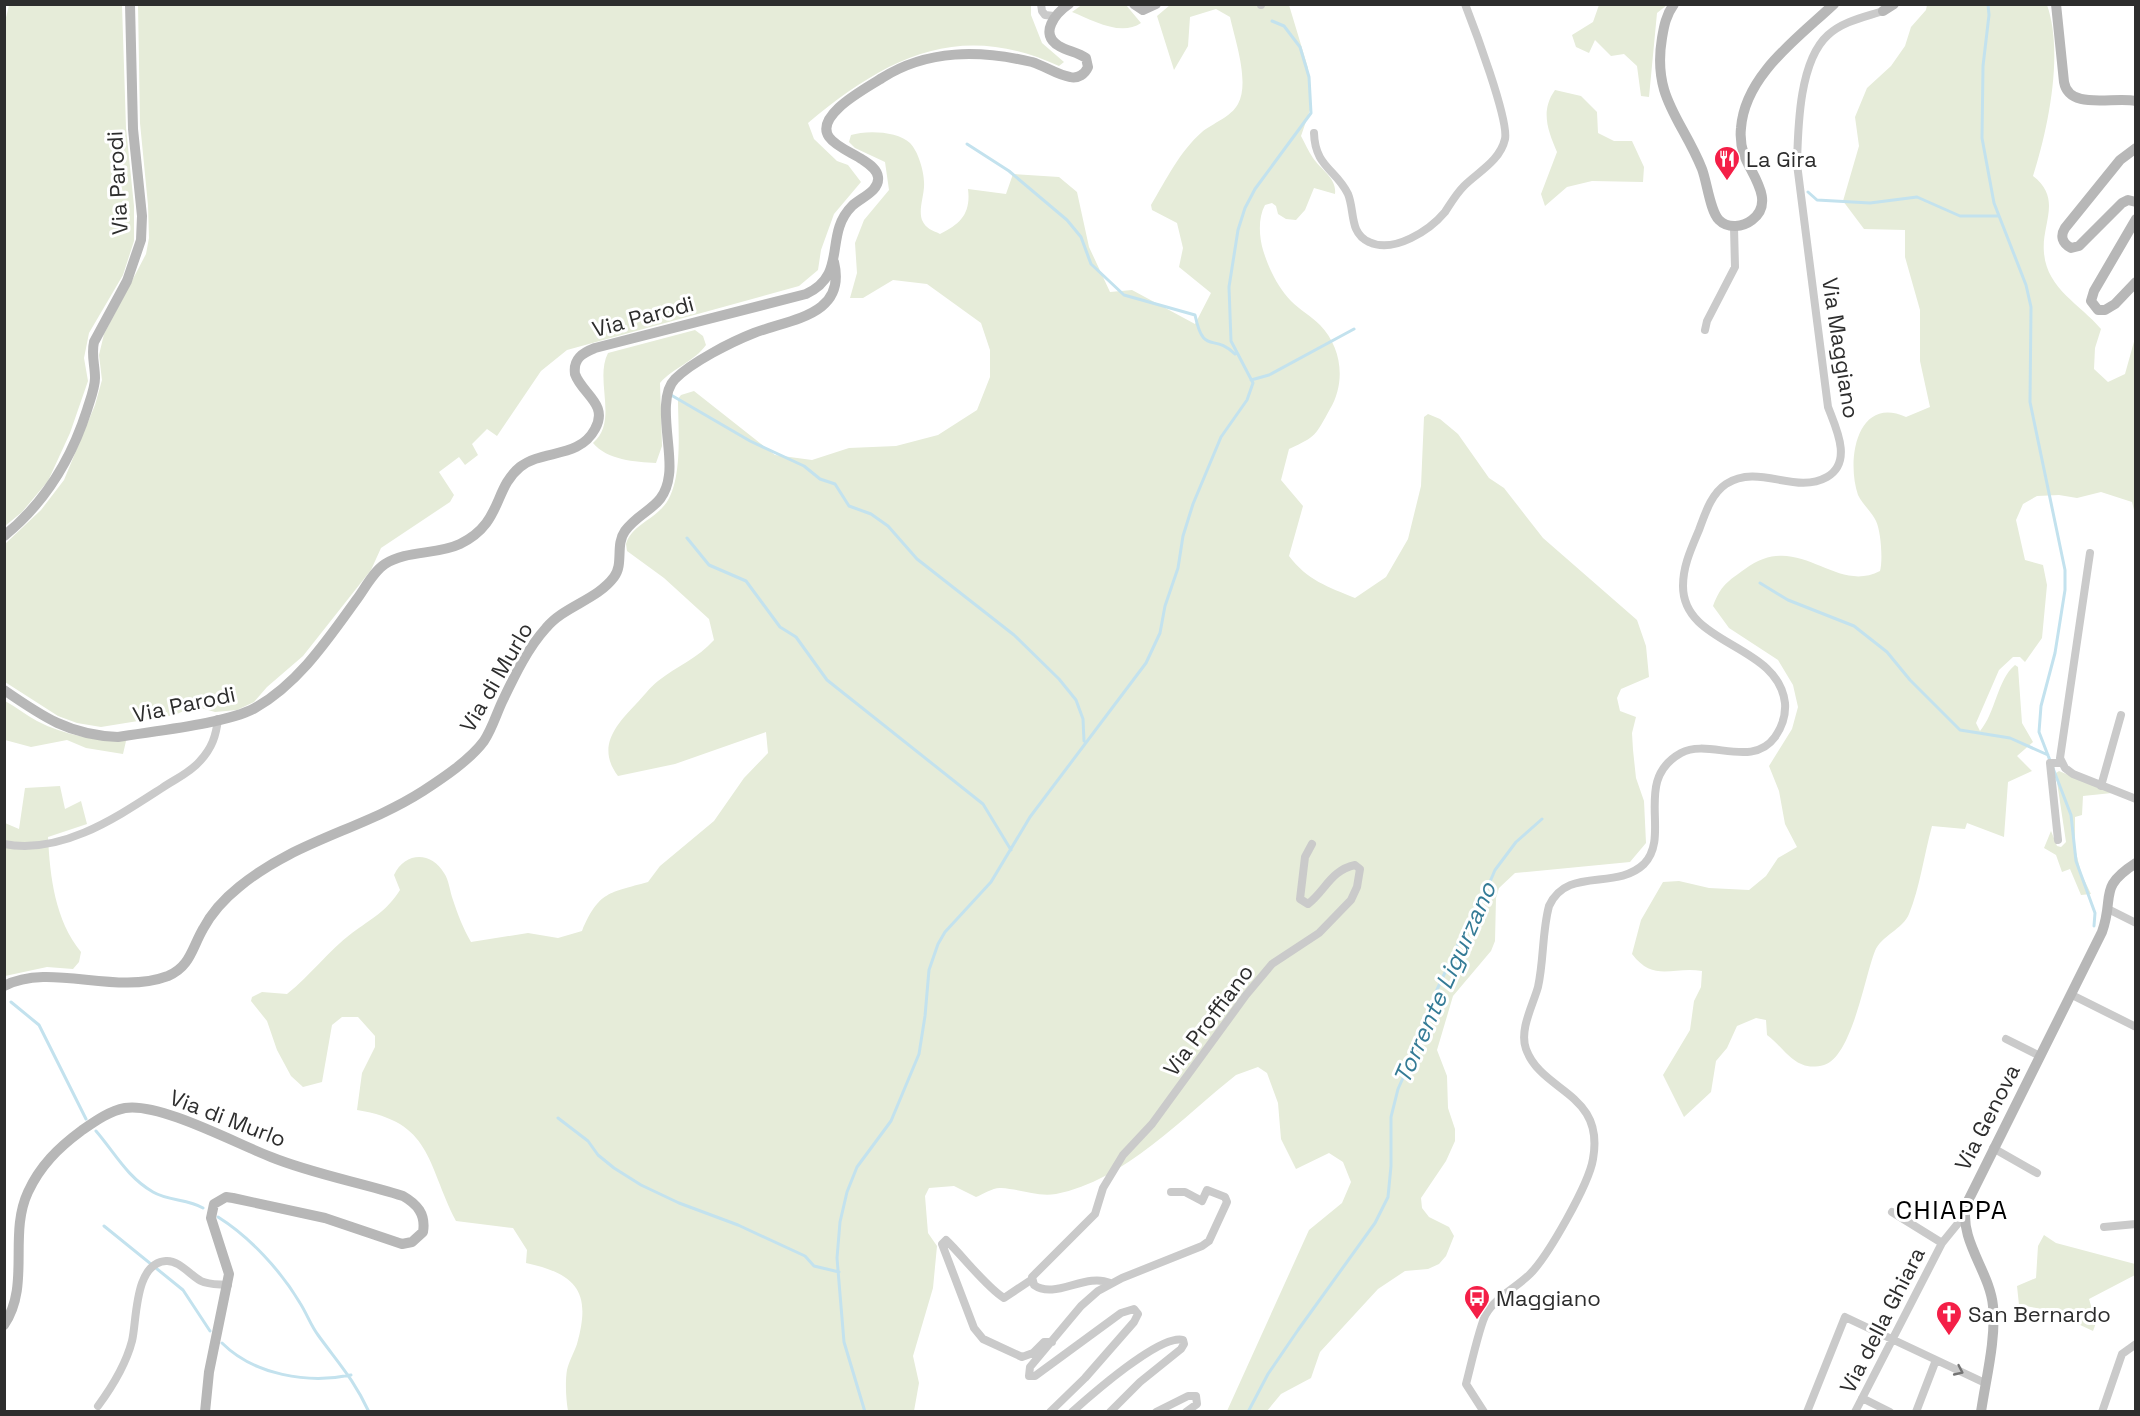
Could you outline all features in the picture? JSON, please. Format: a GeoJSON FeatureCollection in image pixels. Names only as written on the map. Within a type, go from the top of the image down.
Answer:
{"type":"FeatureCollection","features":[{"type":"Feature","properties":{"kind":"street","name":"Via Parodi"},"geometry":{"type":"LineString","coordinates":[[4,536],[38,505],[57,478],[71,449],[94,386],[92,353],[94,342],[136,261],[141,240],[142,216],[133,129],[130,4]]}},
{"type":"Feature","properties":{"kind":"street"},"geometry":{"type":"LineString","coordinates":[[1041,4],[1042,11],[1046,15],[1054,16],[1070,4]]}},
{"type":"Feature","properties":{"kind":"street"},"geometry":{"type":"LineString","coordinates":[[1134,4],[1143,10],[1156,4]]}},
{"type":"Feature","properties":{"kind":"street"},"geometry":{"type":"LineString","coordinates":[[1314,133],[1315,148],[1320,160],[1348,193],[1356,230],[1361,236],[1369,242],[1390,245],[1419,234],[1431,225],[1465,185],[1492,162],[1505,139],[1503,118],[1465,4]]}},
{"type":"Feature","properties":{"kind":"street"},"geometry":{"type":"LineString","coordinates":[[1674,4],[1665,20],[1659,63],[1664,97],[1699,161],[1715,215],[1724,224],[1734,226],[1753,220],[1761,206],[1761,192],[1744,155],[1741,141],[1744,106],[1750,92],[1778,58],[1834,4]]}},
{"type":"Feature","properties":{"kind":"street"},"geometry":{"type":"LineString","coordinates":[[1886,8],[1894,4]]}},
{"type":"Feature","properties":{"kind":"street"},"geometry":{"type":"LineString","coordinates":[[2056,4],[2064,82],[2069,94],[2076,99],[2084,100],[2116,98],[2136,101]]}},
{"type":"Feature","properties":{"kind":"street","name":"Via Maggiano"},"geometry":{"type":"LineString","coordinates":[[1484,1412],[1466,1384],[1484,1316],[1532,1272],[1549,1251],[1587,1179],[1593,1159],[1593,1133],[1584,1110],[1534,1062],[1525,1044],[1527,1025],[1538,985],[1549,906],[1558,891],[1571,883],[1609,879],[1630,873],[1646,861],[1655,839],[1652,805],[1655,789],[1665,768],[1676,756],[1690,749],[1737,753],[1761,749],[1773,740],[1784,720],[1784,698],[1776,677],[1767,667],[1703,626],[1689,610],[1683,595],[1684,569],[1710,502],[1727,483],[1755,475],[1809,483],[1833,473],[1841,460],[1840,445],[1828,407],[1797,164],[1798,133],[1804,90],[1813,57],[1821,43],[1828,35],[1852,21],[1886,8]]}},
{"type":"Feature","properties":{"kind":"street","name":"Via Parodi"},"geometry":{"type":"LineString","coordinates":[[4,690],[56,724],[118,737],[231,718],[255,708],[309,663],[383,565],[447,548],[470,538],[490,521],[515,471],[531,461],[576,448],[589,437],[599,419],[599,410],[591,394],[575,374],[576,361],[582,354],[595,348],[806,294],[823,284],[834,262],[837,233],[842,220],[852,206],[875,188],[878,177],[871,166],[829,137],[826,124],[833,113],[892,72],[948,53],[998,56],[1034,63],[1068,77],[1079,76],[1086,70],[1088,60],[1084,56],[1059,47],[1052,40],[1050,28],[1054,16]]}},
{"type":"Feature","properties":{"kind":"street"},"geometry":{"type":"LineString","coordinates":[[2136,148],[2120,160],[2065,228],[2061,235],[2063,242],[2071,248],[2079,246],[2120,204],[2128,200],[2136,202]]}},
{"type":"Feature","properties":{"kind":"street"},"geometry":{"type":"LineString","coordinates":[[2136,219],[2094,291],[2091,301],[2098,310],[2105,310],[2136,282]]}},
{"type":"Feature","properties":{"kind":"street"},"geometry":{"type":"LineString","coordinates":[[1705,330],[1707,321],[1735,267],[1734,226]]}},
{"type":"Feature","properties":{"kind":"street","name":"Via di Murlo"},"geometry":{"type":"LineString","coordinates":[[4,986],[39,977],[107,984],[132,983],[168,976],[184,966],[204,927],[221,903],[262,868],[302,846],[402,803],[425,790],[478,748],[489,732],[508,690],[537,638],[556,619],[602,588],[616,575],[624,533],[661,500],[669,477],[666,403],[671,383],[691,368],[751,334],[793,321],[816,310],[835,288],[837,276],[834,262]]}},
{"type":"Feature","properties":{"kind":"street"},"geometry":{"type":"LineString","coordinates":[[2058,840],[2056,763],[2090,553]]}},
{"type":"Feature","properties":{"kind":"street"},"geometry":{"type":"LineString","coordinates":[[2101,786],[2121,715]]}},
{"type":"Feature","properties":{"kind":"street"},"geometry":{"type":"LineString","coordinates":[[4,844],[35,845],[68,838],[87,831],[143,800],[200,761],[216,735],[218,719]]}},
{"type":"Feature","properties":{"kind":"street"},"geometry":{"type":"LineString","coordinates":[[2056,763],[2073,774],[2136,799]]}},
{"type":"Feature","properties":{"kind":"street","name":"Via Proffiano"},"geometry":{"type":"LineString","coordinates":[[1052,1342],[1044,1342],[1033,1353],[1022,1357],[983,1339],[968,1318],[942,1244],[946,1240],[949,1242],[958,1255],[1004,1298],[1032,1280],[1042,1265],[1095,1214],[1102,1188],[1123,1155],[1165,1107],[1246,995],[1272,964],[1319,933],[1351,900],[1360,877],[1360,869],[1355,865],[1346,867],[1334,875],[1308,904],[1300,899],[1305,857],[1312,844]]}},
{"type":"Feature","properties":{"kind":"street","name":"Via Genova"},"geometry":{"type":"LineString","coordinates":[[1964,1216],[1968,1199],[2102,932],[2111,883],[2136,863]]}},
{"type":"Feature","properties":{"kind":"street"},"geometry":{"type":"LineString","coordinates":[[2108,909],[2136,922]]}},
{"type":"Feature","properties":{"kind":"street"},"geometry":{"type":"LineString","coordinates":[[2072,995],[2136,1027]]}},
{"type":"Feature","properties":{"kind":"street"},"geometry":{"type":"LineString","coordinates":[[2006,1039],[2040,1056]]}},
{"type":"Feature","properties":{"kind":"street","name":"Via di Murlo"},"geometry":{"type":"LineString","coordinates":[[4,1325],[11,1314],[18,1291],[17,1234],[23,1202],[33,1182],[59,1148],[88,1126],[120,1109],[128,1107],[162,1112],[274,1159],[402,1196],[412,1201],[421,1212],[423,1232],[412,1242],[402,1244],[325,1218],[226,1197],[214,1204],[210,1212],[214,1232],[227,1265],[228,1285]]}},
{"type":"Feature","properties":{"kind":"street"},"geometry":{"type":"LineString","coordinates":[[1993,1148],[2037,1173]]}},
{"type":"Feature","properties":{"kind":"street","name":"Via Proffiano"},"geometry":{"type":"LineString","coordinates":[[1050,1412],[1085,1378],[1134,1322],[1138,1312],[1131,1309],[1120,1313],[1035,1376],[1029,1376],[1030,1367],[1081,1306],[1110,1283],[1202,1246],[1214,1233],[1227,1202],[1225,1197],[1207,1190],[1202,1201],[1185,1192],[1171,1192]]}},
{"type":"Feature","properties":{"kind":"street"},"geometry":{"type":"LineString","coordinates":[[1892,1212],[1942,1243]]}},
{"type":"Feature","properties":{"kind":"street"},"geometry":{"type":"LineString","coordinates":[[1964,1216],[1993,1306],[1981,1412]]}},
{"type":"Feature","properties":{"kind":"street","name":"Via della Ghiara"},"geometry":{"type":"LineString","coordinates":[[1855,1412],[1894,1341],[1942,1243],[1964,1216]]}},
{"type":"Feature","properties":{"kind":"street"},"geometry":{"type":"LineString","coordinates":[[2104,1227],[2136,1224]]}},
{"type":"Feature","properties":{"kind":"street"},"geometry":{"type":"LineString","coordinates":[[98,1406],[114,1384],[132,1341],[138,1294],[150,1271],[161,1262],[174,1262],[203,1282],[228,1285],[209,1372],[205,1412]]}},
{"type":"Feature","properties":{"kind":"street","name":"Via Proffiano"},"geometry":{"type":"LineString","coordinates":[[1032,1280],[1034,1285],[1042,1289],[1081,1282],[1104,1280],[1110,1283]]}},
{"type":"Feature","properties":{"kind":"street"},"geometry":{"type":"LineString","coordinates":[[1807,1412],[1845,1317],[1985,1383]]}},
{"type":"Feature","properties":{"kind":"street"},"geometry":{"type":"LineString","coordinates":[[1072,1412],[1122,1368],[1172,1340],[1183,1340],[1184,1344],[1180,1349],[1110,1412]]}},
{"type":"Feature","properties":{"kind":"street"},"geometry":{"type":"LineString","coordinates":[[2102,1412],[2122,1354],[2136,1344]]}},
{"type":"Feature","properties":{"kind":"street"},"geometry":{"type":"LineString","coordinates":[[1916,1412],[1936,1360]]}},
{"type":"Feature","properties":{"kind":"street"},"geometry":{"type":"LineString","coordinates":[[1156,1412],[1188,1396],[1196,1396],[1197,1404],[1186,1412]]}},
{"type":"Feature","properties":{"kind":"street"},"geometry":{"type":"LineString","coordinates":[[1862,1398],[1890,1412]]}},
{"type":"Feature","properties":{"kind":"green space"},"geometry":{"type":"Polygon","coordinates":[[[1083,4],[1126,5],[1141,23],[1125,28],[1106,26],[1072,12],[1083,4]]]}},
{"type":"Feature","properties":{"kind":"green space"},"geometry":{"type":"Polygon","coordinates":[[[9,5],[122,5],[126,128],[134,206],[134,241],[123,275],[89,333],[84,358],[88,381],[70,433],[48,481],[22,512],[5,526],[4,26],[9,5]]]}},
{"type":"Feature","properties":{"kind":"green space"},"geometry":{"type":"Polygon","coordinates":[[[138,5],[1031,5],[1031,15],[1042,43],[1064,62],[1059,66],[1023,53],[989,46],[956,46],[926,52],[896,64],[866,80],[837,100],[808,123],[814,139],[837,161],[848,165],[861,182],[834,214],[821,250],[818,270],[799,286],[567,350],[541,371],[497,436],[487,429],[472,444],[478,455],[465,465],[459,457],[439,472],[454,495],[450,502],[381,548],[371,570],[303,656],[267,687],[254,702],[237,710],[215,712],[194,706],[175,715],[101,727],[77,723],[58,716],[5,682],[5,544],[41,510],[64,480],[95,405],[102,380],[99,355],[104,334],[146,254],[149,238],[148,205],[140,123],[138,5]]]}},
{"type":"Feature","properties":{"kind":"green space"},"geometry":{"type":"Polygon","coordinates":[[[1170,5],[1289,5],[1308,68],[1310,110],[1301,136],[1311,155],[1334,183],[1335,194],[1314,188],[1305,210],[1296,220],[1286,219],[1278,214],[1276,206],[1272,203],[1265,205],[1260,221],[1262,245],[1274,277],[1291,301],[1317,322],[1327,334],[1337,355],[1340,377],[1335,399],[1321,425],[1310,438],[1289,449],[1281,480],[1303,506],[1289,556],[1311,577],[1355,598],[1386,577],[1408,539],[1421,486],[1424,417],[1428,414],[1440,419],[1458,434],[1489,478],[1504,488],[1543,538],[1637,620],[1646,646],[1649,677],[1621,689],[1617,698],[1620,711],[1636,717],[1632,733],[1633,750],[1636,778],[1644,801],[1646,843],[1630,862],[1515,873],[1499,888],[1496,898],[1495,941],[1491,951],[1453,996],[1437,1050],[1447,1076],[1448,1108],[1455,1129],[1455,1141],[1446,1161],[1421,1198],[1422,1208],[1429,1217],[1449,1227],[1454,1236],[1446,1256],[1439,1264],[1428,1269],[1405,1271],[1378,1289],[1320,1352],[1311,1378],[1281,1394],[1267,1411],[1227,1411],[1309,1230],[1342,1203],[1351,1182],[1343,1162],[1329,1153],[1296,1169],[1281,1139],[1278,1103],[1267,1073],[1258,1067],[1236,1075],[1152,1145],[1106,1176],[1081,1187],[1049,1195],[998,1188],[976,1197],[954,1186],[929,1188],[925,1196],[928,1233],[937,1246],[933,1288],[913,1356],[919,1383],[914,1411],[568,1411],[567,1370],[577,1344],[582,1311],[581,1298],[576,1288],[568,1279],[557,1273],[526,1263],[527,1250],[513,1228],[456,1221],[431,1163],[413,1135],[400,1124],[382,1116],[357,1110],[362,1073],[375,1047],[375,1036],[358,1017],[342,1017],[332,1025],[322,1082],[303,1087],[291,1076],[277,1050],[267,1021],[251,1001],[252,997],[262,992],[287,994],[296,987],[343,940],[390,904],[400,890],[394,875],[399,867],[411,858],[425,858],[432,861],[444,873],[471,942],[528,933],[558,938],[582,931],[600,901],[614,892],[648,882],[660,866],[714,821],[744,778],[768,753],[766,732],[675,764],[618,776],[609,755],[611,737],[616,728],[649,689],[714,640],[709,619],[664,578],[627,551],[628,538],[662,508],[674,486],[679,441],[678,399],[681,395],[694,391],[775,455],[812,460],[849,448],[896,446],[938,435],[977,410],[990,377],[990,350],[981,323],[927,284],[893,280],[863,298],[850,298],[857,273],[855,243],[864,220],[889,190],[885,162],[855,148],[849,142],[851,135],[865,132],[890,134],[910,143],[918,156],[923,172],[922,220],[927,227],[940,234],[954,226],[963,217],[968,205],[968,189],[1006,194],[1013,174],[1059,177],[1077,192],[1089,247],[1110,292],[1132,290],[1195,324],[1211,293],[1179,267],[1183,248],[1177,223],[1152,210],[1151,205],[1174,166],[1194,140],[1235,109],[1243,84],[1230,17],[1216,9],[1190,17],[1188,46],[1174,70],[1157,16],[1170,5]]]}},
{"type":"Feature","properties":{"kind":"green space"},"geometry":{"type":"Polygon","coordinates":[[[1599,5],[1667,5],[1657,13],[1649,97],[1641,96],[1637,66],[1624,54],[1611,56],[1595,40],[1589,53],[1576,47],[1572,35],[1593,22],[1599,5]]]}},
{"type":"Feature","properties":{"kind":"green space"},"geometry":{"type":"Polygon","coordinates":[[[1927,5],[2047,5],[2052,24],[2054,68],[2049,114],[2033,176],[2042,185],[2049,203],[2044,242],[2046,266],[2058,286],[2101,329],[2095,348],[2094,369],[2108,382],[2125,374],[2135,338],[2135,514],[2132,502],[2101,492],[2077,498],[2059,495],[2037,496],[2023,504],[2016,520],[2025,560],[2043,565],[2047,585],[2042,638],[2025,662],[2020,657],[2013,657],[1999,670],[1976,723],[1980,731],[1990,715],[2004,679],[2015,665],[2018,667],[2022,723],[2033,742],[2017,756],[2032,771],[2008,782],[2004,837],[1967,823],[1965,829],[1932,826],[1909,914],[1875,951],[1850,1032],[1834,1059],[1824,1065],[1814,1067],[1798,1063],[1767,1035],[1766,1020],[1756,1018],[1737,1026],[1727,1048],[1716,1061],[1711,1092],[1684,1117],[1663,1075],[1690,1030],[1694,1001],[1701,987],[1702,971],[1656,971],[1640,963],[1632,954],[1641,920],[1663,882],[1679,881],[1709,888],[1749,890],[1766,876],[1778,858],[1797,847],[1785,824],[1779,791],[1769,766],[1792,729],[1798,707],[1793,685],[1778,660],[1729,628],[1713,606],[1722,588],[1729,581],[1764,559],[1782,556],[1799,558],[1847,575],[1863,576],[1880,571],[1878,526],[1858,495],[1855,481],[1855,449],[1859,435],[1866,423],[1876,415],[1889,413],[1906,417],[1930,407],[1920,361],[1920,310],[1905,257],[1905,230],[1864,229],[1843,201],[1859,146],[1855,117],[1867,88],[1891,66],[1905,46],[1911,27],[1926,10],[1927,5]]]}},
{"type":"Feature","properties":{"kind":"green space"},"geometry":{"type":"Polygon","coordinates":[[[1555,90],[1581,96],[1597,112],[1598,133],[1614,141],[1632,141],[1644,167],[1643,182],[1592,181],[1567,187],[1545,206],[1541,194],[1557,152],[1547,121],[1550,98],[1555,90]]]}},
{"type":"Feature","properties":{"kind":"green space"},"geometry":{"type":"Polygon","coordinates":[[[695,330],[703,336],[706,345],[696,356],[660,383],[662,446],[656,463],[622,459],[599,449],[593,443],[601,434],[604,423],[603,375],[608,353],[695,330]]]}},
{"type":"Feature","properties":{"kind":"green space"},"geometry":{"type":"Polygon","coordinates":[[[5,701],[37,721],[58,730],[103,740],[126,741],[123,754],[86,748],[67,740],[31,747],[5,740],[5,701]]]}},
{"type":"Feature","properties":{"kind":"green space"},"geometry":{"type":"Polygon","coordinates":[[[2059,771],[2112,793],[2083,796],[2082,815],[2075,817],[2075,848],[2081,873],[2091,894],[2081,895],[2070,869],[2062,872],[2056,855],[2044,848],[2051,831],[2057,846],[2061,847],[2066,842],[2056,773],[2059,771]]]}},
{"type":"Feature","properties":{"kind":"green space"},"geometry":{"type":"Polygon","coordinates":[[[60,786],[65,809],[81,801],[87,824],[48,837],[52,883],[65,926],[81,952],[79,962],[73,969],[47,967],[5,976],[5,823],[19,829],[25,788],[60,786]]]}},
{"type":"Feature","properties":{"kind":"green space"},"geometry":{"type":"Polygon","coordinates":[[[2044,1235],[2056,1243],[2135,1264],[2135,1275],[2089,1299],[2096,1323],[2093,1331],[2078,1324],[2065,1313],[2019,1305],[2017,1286],[2036,1278],[2038,1246],[2044,1235]]]}},
{"type":"Feature","properties":{"kind":"waterway"},"geometry":{"type":"LineString","coordinates":[[1988,4],[1989,15],[1983,66],[1982,138],[1994,203],[2026,285],[2031,307],[2030,402],[2065,570],[2065,590],[2055,653],[2041,706],[2039,732],[2071,815],[2076,861],[2095,913],[2094,926]]}},
{"type":"Feature","properties":{"kind":"waterway"},"geometry":{"type":"LineString","coordinates":[[865,1412],[844,1342],[837,1258],[840,1222],[847,1192],[857,1167],[891,1121],[919,1054],[929,970],[938,944],[945,932],[991,882],[1030,817],[1146,663],[1160,633],[1165,606],[1178,568],[1183,536],[1193,504],[1221,437],[1247,400],[1253,383],[1231,341],[1229,287],[1238,230],[1245,208],[1255,189],[1311,113],[1309,77],[1300,47],[1284,26],[1272,21]]}},
{"type":"Feature","properties":{"kind":"waterway"},"geometry":{"type":"LineString","coordinates":[[967,144],[1009,171],[1067,220],[1081,237],[1091,264],[1124,295],[1195,315],[1198,328],[1206,340],[1221,345],[1235,354]]}},
{"type":"Feature","properties":{"kind":"waterway"},"geometry":{"type":"LineString","coordinates":[[1808,192],[1817,200],[1870,203],[1917,197],[1960,216],[1999,216]]}},
{"type":"Feature","properties":{"kind":"waterway"},"geometry":{"type":"LineString","coordinates":[[1251,380],[1269,375],[1354,329]]}},
{"type":"Feature","properties":{"kind":"waterway"},"geometry":{"type":"LineString","coordinates":[[671,395],[750,441],[804,466],[820,479],[835,484],[849,506],[871,514],[888,526],[917,559],[1014,635],[1059,679],[1076,700],[1083,719],[1084,741]]}},
{"type":"Feature","properties":{"kind":"waterway"},"geometry":{"type":"LineString","coordinates":[[687,538],[709,565],[746,581],[780,627],[796,637],[827,680],[983,804],[1011,850]]}},
{"type":"Feature","properties":{"kind":"waterway"},"geometry":{"type":"LineString","coordinates":[[1760,583],[1788,600],[1854,626],[1887,652],[1910,680],[1960,730],[2010,738],[2048,755]]}},
{"type":"Feature","properties":{"kind":"waterway","name":"Torrente Ligurzano"},"geometry":{"type":"LineString","coordinates":[[1248,1412],[1268,1374],[1375,1223],[1388,1197],[1391,1166],[1391,1117],[1398,1089],[1420,1040],[1435,994],[1459,942],[1474,919],[1495,870],[1516,842],[1542,819]]}},
{"type":"Feature","properties":{"kind":"waterway"},"geometry":{"type":"LineString","coordinates":[[11,1002],[39,1025],[86,1119]]}},
{"type":"Feature","properties":{"kind":"waterway"},"geometry":{"type":"LineString","coordinates":[[558,1118],[588,1141],[598,1155],[614,1168],[641,1185],[679,1203],[738,1225],[805,1256],[814,1266],[839,1272]]}},
{"type":"Feature","properties":{"kind":"waterway"},"geometry":{"type":"LineString","coordinates":[[96,1131],[129,1172],[144,1186],[159,1195],[203,1208]]}},
{"type":"Feature","properties":{"kind":"waterway"},"geometry":{"type":"LineString","coordinates":[[218,1217],[242,1234],[284,1279],[316,1331],[351,1380],[369,1412]]}},
{"type":"Feature","properties":{"kind":"waterway"},"geometry":{"type":"LineString","coordinates":[[104,1226],[183,1290],[210,1331]]}},
{"type":"Feature","properties":{"kind":"waterway"},"geometry":{"type":"LineString","coordinates":[[222,1343],[250,1363],[282,1374],[317,1378],[351,1375]]}},
{"type":"Feature","properties":{"kind":"place","name":"La Gira"},"geometry":{"type":"Point","coordinates":[1727,182]}},
{"type":"Feature","properties":{"kind":"place","name":"Maggiano"},"geometry":{"type":"Point","coordinates":[1477,1321]}},
{"type":"Feature","properties":{"kind":"place","name":"San Bernardo"},"geometry":{"type":"Point","coordinates":[1949,1337]}},
{"type":"Feature","properties":{"kind":"district","name":"CHIAPPA"},"geometry":{"type":"Point","coordinates":[1952,1210]}}]}
